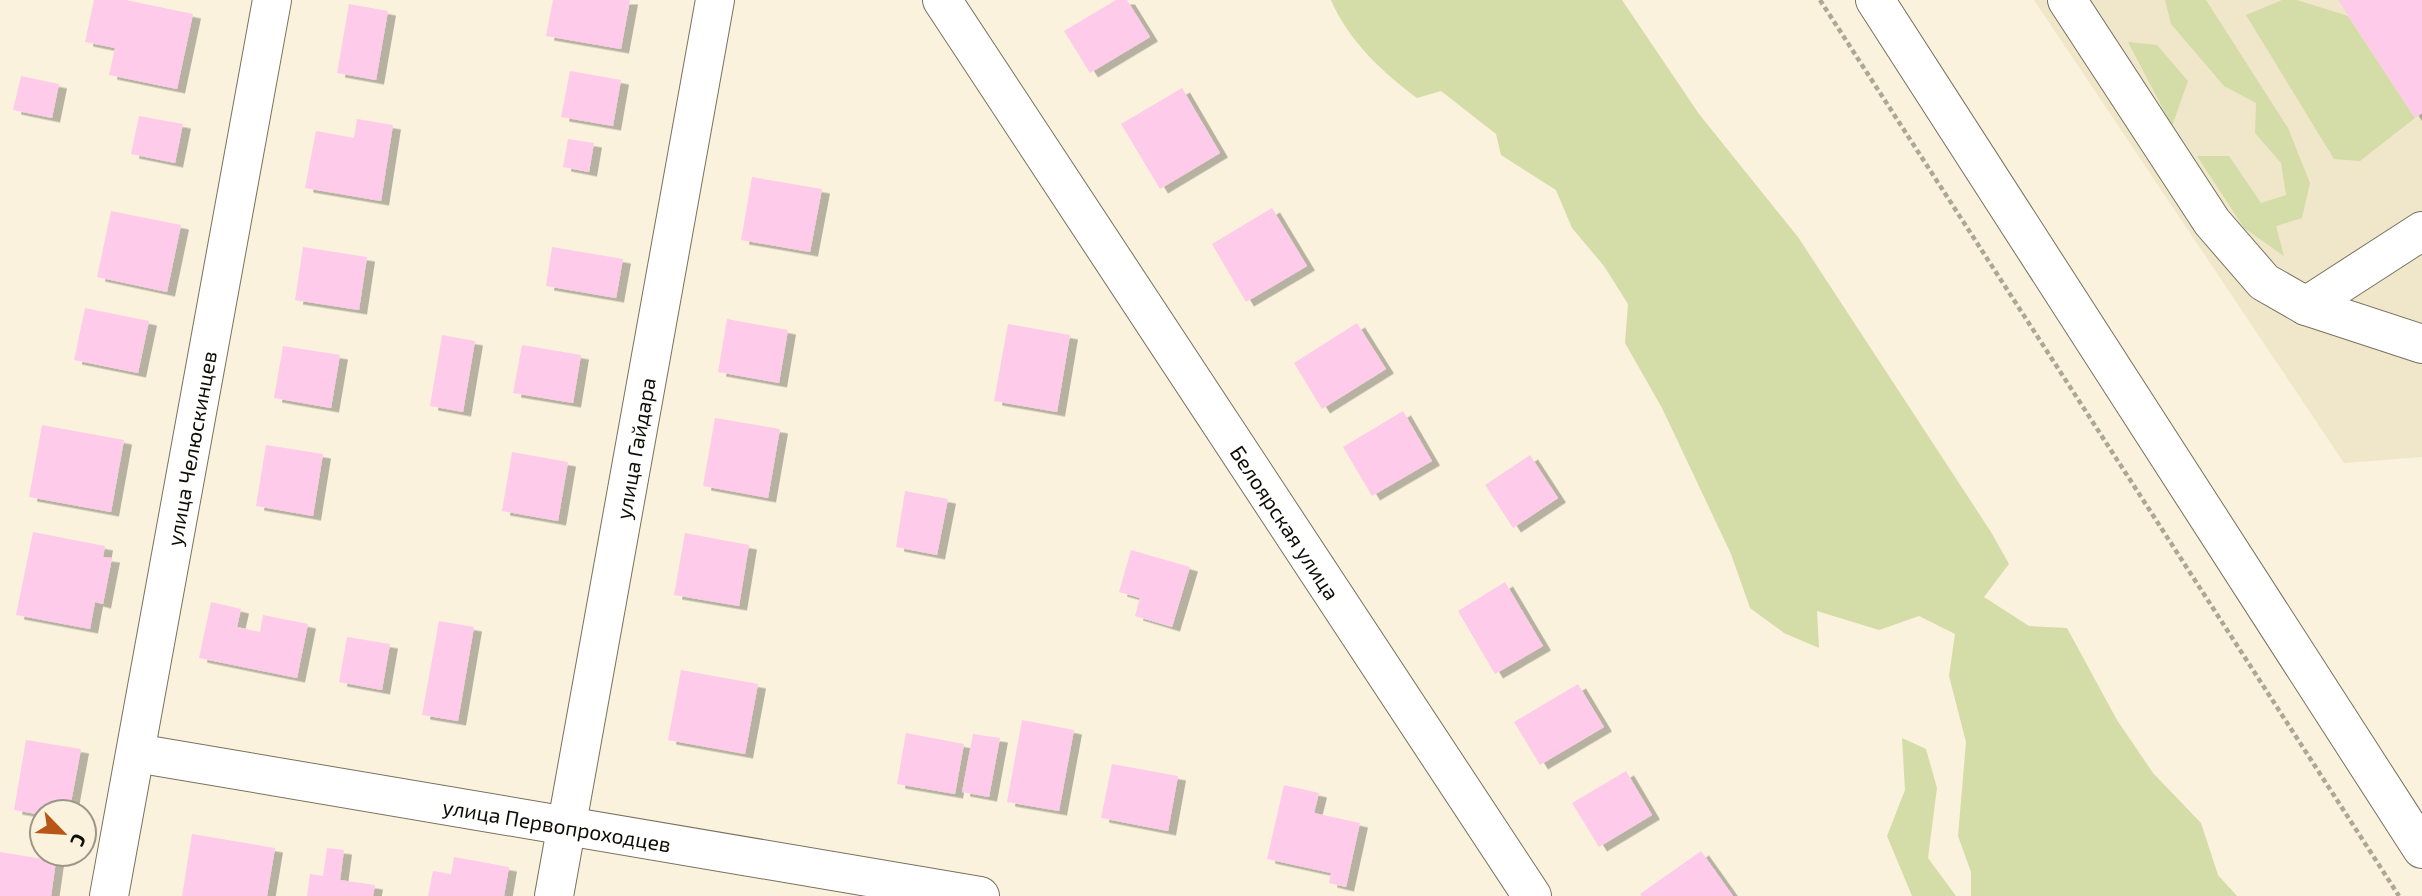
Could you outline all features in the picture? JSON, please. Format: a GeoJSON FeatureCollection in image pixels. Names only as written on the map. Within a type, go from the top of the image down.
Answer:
{"type":"FeatureCollection","features":[{"type":"Feature","properties":{"kind":"street","name":"улица Челюскинцев"},"geometry":{"type":"LineString","coordinates":[[109,896],[272,0]]}},
{"type":"Feature","properties":{"kind":"street","name":"улица Гайдара"},"geometry":{"type":"LineString","coordinates":[[554,896],[715,0]]}},
{"type":"Feature","properties":{"kind":"street","name":"Белоярская улица"},"geometry":{"type":"LineString","coordinates":[[942,0],[1532,896]]}},
{"type":"Feature","properties":{"kind":"street"},"geometry":{"type":"LineString","coordinates":[[1875,0],[2422,849]]}},
{"type":"Feature","properties":{"kind":"street"},"geometry":{"type":"LineString","coordinates":[[2079,4],[2212,222],[2264,282],[2306,306],[2422,344]]}},
{"type":"Feature","properties":{"kind":"street"},"geometry":{"type":"LineString","coordinates":[[2306,306],[2422,231]]}},
{"type":"Feature","properties":{"kind":"street","name":"улица Первопроходцев"},"geometry":{"type":"LineString","coordinates":[[136,753],[980,896]]}},
{"type":"Feature","properties":{"kind":"path"},"geometry":{"type":"LineString","coordinates":[[1820,0],[2399,896]]}},
{"type":"Feature","properties":{"kind":"shaded area"},"geometry":{"type":"Polygon","coordinates":[[[2034,0],[2422,0],[2422,457],[2344,463],[2034,0]]]}},
{"type":"Feature","properties":{"kind":"green space"},"geometry":{"type":"Polygon","coordinates":[[[1331,0],[1622,0],[1699,114],[1798,237],[1991,532],[2009,564],[1984,597],[2029,626],[2067,628],[2117,720],[2153,773],[2201,823],[2218,875],[2237,896],[1971,896],[1971,872],[1958,836],[1966,742],[1949,676],[1955,634],[1919,616],[1879,630],[1817,611],[1819,648],[1784,633],[1750,608],[1731,554],[1662,408],[1625,343],[1628,304],[1604,266],[1572,228],[1556,190],[1501,155],[1496,134],[1441,91],[1417,98],[1392,78],[1357,42],[1331,0]]]}},
{"type":"Feature","properties":{"kind":"green space"},"geometry":{"type":"Polygon","coordinates":[[[2165,0],[2206,0],[2288,128],[2310,183],[2302,218],[2276,226],[2284,256],[2244,228],[2197,156],[2229,156],[2261,203],[2286,195],[2281,163],[2255,133],[2256,103],[2224,86],[2171,24],[2165,0]]]}},
{"type":"Feature","properties":{"kind":"green space"},"geometry":{"type":"Polygon","coordinates":[[[2282,0],[2297,0],[2348,16],[2415,118],[2360,161],[2334,159],[2246,15],[2282,0]]]}},
{"type":"Feature","properties":{"kind":"green space"},"geometry":{"type":"Polygon","coordinates":[[[2128,42],[2157,45],[2188,81],[2172,126],[2128,42]]]}},
{"type":"Feature","properties":{"kind":"green space"},"geometry":{"type":"Polygon","coordinates":[[[1902,738],[1926,749],[1937,788],[1928,858],[1956,896],[1912,896],[1887,836],[1905,790],[1902,738]]]}},
{"type":"Feature","properties":{"kind":"building"},"geometry":{"type":"Polygon","coordinates":[[[94,0],[126,0],[193,14],[177,89],[109,75],[115,48],[85,42],[94,0]]]}},
{"type":"Feature","properties":{"kind":"building"},"geometry":{"type":"Polygon","coordinates":[[[553,0],[630,0],[621,49],[546,36],[553,0]]]}},
{"type":"Feature","properties":{"kind":"building"},"geometry":{"type":"Polygon","coordinates":[[[1116,0],[1127,0],[1150,37],[1090,73],[1064,31],[1116,0]]]}},
{"type":"Feature","properties":{"kind":"building"},"geometry":{"type":"Polygon","coordinates":[[[2338,0],[2422,0],[2422,113],[2415,118],[2338,0]]]}},
{"type":"Feature","properties":{"kind":"building"},"geometry":{"type":"Polygon","coordinates":[[[349,4],[388,11],[376,80],[337,73],[349,4]]]}},
{"type":"Feature","properties":{"kind":"building"},"geometry":{"type":"Polygon","coordinates":[[[570,71],[621,80],[613,126],[561,117],[570,71]]]}},
{"type":"Feature","properties":{"kind":"building"},"geometry":{"type":"Polygon","coordinates":[[[21,76],[59,84],[52,118],[13,110],[21,76]]]}},
{"type":"Feature","properties":{"kind":"building"},"geometry":{"type":"Polygon","coordinates":[[[1182,88],[1220,153],[1160,189],[1121,124],[1182,88]]]}},
{"type":"Feature","properties":{"kind":"building"},"geometry":{"type":"Polygon","coordinates":[[[139,116],[183,124],[175,163],[131,154],[139,116]]]}},
{"type":"Feature","properties":{"kind":"building"},"geometry":{"type":"Polygon","coordinates":[[[357,119],[393,125],[381,201],[305,188],[316,131],[354,138],[357,119]]]}},
{"type":"Feature","properties":{"kind":"building"},"geometry":{"type":"Polygon","coordinates":[[[568,139],[594,143],[589,172],[563,167],[568,139]]]}},
{"type":"Feature","properties":{"kind":"building"},"geometry":{"type":"Polygon","coordinates":[[[752,177],[822,189],[810,252],[741,240],[752,177]]]}},
{"type":"Feature","properties":{"kind":"building"},"geometry":{"type":"Polygon","coordinates":[[[1272,208],[1307,266],[1246,302],[1212,244],[1272,208]]]}},
{"type":"Feature","properties":{"kind":"building"},"geometry":{"type":"Polygon","coordinates":[[[111,211],[181,225],[167,292],[97,277],[111,211]]]}},
{"type":"Feature","properties":{"kind":"building"},"geometry":{"type":"Polygon","coordinates":[[[303,247],[367,257],[359,310],[295,300],[303,247]]]}},
{"type":"Feature","properties":{"kind":"building"},"geometry":{"type":"Polygon","coordinates":[[[552,247],[623,259],[616,298],[546,286],[552,247]]]}},
{"type":"Feature","properties":{"kind":"building"},"geometry":{"type":"Polygon","coordinates":[[[85,308],[149,321],[138,373],[74,360],[85,308]]]}},
{"type":"Feature","properties":{"kind":"building"},"geometry":{"type":"Polygon","coordinates":[[[727,319],[788,330],[779,383],[718,372],[727,319]]]}},
{"type":"Feature","properties":{"kind":"building"},"geometry":{"type":"Polygon","coordinates":[[[1357,323],[1386,369],[1322,409],[1294,363],[1357,323]]]}},
{"type":"Feature","properties":{"kind":"building"},"geometry":{"type":"Polygon","coordinates":[[[1008,324],[1070,335],[1057,412],[994,401],[1008,324]]]}},
{"type":"Feature","properties":{"kind":"building"},"geometry":{"type":"Polygon","coordinates":[[[442,335],[475,341],[463,412],[430,406],[442,335]]]}},
{"type":"Feature","properties":{"kind":"building"},"geometry":{"type":"Polygon","coordinates":[[[522,345],[581,355],[573,403],[513,393],[522,345]]]}},
{"type":"Feature","properties":{"kind":"building"},"geometry":{"type":"Polygon","coordinates":[[[283,346],[340,355],[331,408],[274,398],[283,346]]]}},
{"type":"Feature","properties":{"kind":"building"},"geometry":{"type":"Polygon","coordinates":[[[1403,411],[1432,461],[1372,496],[1343,447],[1403,411]]]}},
{"type":"Feature","properties":{"kind":"building"},"geometry":{"type":"Polygon","coordinates":[[[715,418],[780,429],[768,498],[703,486],[715,418]]]}},
{"type":"Feature","properties":{"kind":"building"},"geometry":{"type":"Polygon","coordinates":[[[42,425],[124,440],[111,512],[29,497],[42,425]]]}},
{"type":"Feature","properties":{"kind":"building"},"geometry":{"type":"Polygon","coordinates":[[[266,445],[323,454],[313,516],[256,506],[266,445]]]}},
{"type":"Feature","properties":{"kind":"building"},"geometry":{"type":"Polygon","coordinates":[[[512,452],[568,462],[558,521],[502,511],[512,452]]]}},
{"type":"Feature","properties":{"kind":"building"},"geometry":{"type":"Polygon","coordinates":[[[1530,455],[1558,498],[1513,528],[1485,485],[1530,455]]]}},
{"type":"Feature","properties":{"kind":"building"},"geometry":{"type":"Polygon","coordinates":[[[905,491],[948,499],[937,555],[896,547],[905,491]]]}},
{"type":"Feature","properties":{"kind":"building"},"geometry":{"type":"Polygon","coordinates":[[[33,532],[105,546],[103,557],[112,558],[103,604],[95,602],[90,629],[16,615],[33,532]]]}},
{"type":"Feature","properties":{"kind":"building"},"geometry":{"type":"Polygon","coordinates":[[[685,533],[749,545],[739,606],[674,595],[685,533]]]}},
{"type":"Feature","properties":{"kind":"building"},"geometry":{"type":"Polygon","coordinates":[[[1131,550],[1190,567],[1172,627],[1135,616],[1140,598],[1119,592],[1131,550]]]}},
{"type":"Feature","properties":{"kind":"building"},"geometry":{"type":"Polygon","coordinates":[[[1505,582],[1543,646],[1495,674],[1458,611],[1505,582]]]}},
{"type":"Feature","properties":{"kind":"building"},"geometry":{"type":"Polygon","coordinates":[[[211,602],[241,609],[237,627],[260,632],[263,615],[308,624],[297,678],[199,658],[211,602]]]}},
{"type":"Feature","properties":{"kind":"building"},"geometry":{"type":"Polygon","coordinates":[[[439,621],[474,627],[458,721],[422,715],[439,621]]]}},
{"type":"Feature","properties":{"kind":"building"},"geometry":{"type":"Polygon","coordinates":[[[347,637],[390,644],[382,690],[339,682],[347,637]]]}},
{"type":"Feature","properties":{"kind":"building"},"geometry":{"type":"Polygon","coordinates":[[[681,670],[758,684],[745,754],[668,740],[681,670]]]}},
{"type":"Feature","properties":{"kind":"building"},"geometry":{"type":"Polygon","coordinates":[[[1578,684],[1604,727],[1540,765],[1514,722],[1578,684]]]}},
{"type":"Feature","properties":{"kind":"building"},"geometry":{"type":"Polygon","coordinates":[[[1022,720],[1074,730],[1059,811],[1007,802],[1022,720]]]}},
{"type":"Feature","properties":{"kind":"building"},"geometry":{"type":"Polygon","coordinates":[[[906,733],[964,744],[955,794],[897,784],[906,733]]]}},
{"type":"Feature","properties":{"kind":"building"},"geometry":{"type":"Polygon","coordinates":[[[973,734],[1000,738],[989,797],[962,792],[973,734]]]}},
{"type":"Feature","properties":{"kind":"building"},"geometry":{"type":"Polygon","coordinates":[[[26,740],[81,749],[72,798],[28,798],[28,812],[14,810],[26,740]]]}},
{"type":"Feature","properties":{"kind":"building"},"geometry":{"type":"Polygon","coordinates":[[[1112,764],[1178,776],[1168,831],[1101,818],[1112,764]]]}},
{"type":"Feature","properties":{"kind":"building"},"geometry":{"type":"Polygon","coordinates":[[[1626,771],[1652,815],[1599,847],[1572,803],[1626,771]]]}},
{"type":"Feature","properties":{"kind":"building"},"geometry":{"type":"Polygon","coordinates":[[[1284,785],[1319,793],[1314,813],[1360,823],[1346,887],[1329,883],[1331,873],[1267,859],[1284,785]]]}},
{"type":"Feature","properties":{"kind":"building"},"geometry":{"type":"Polygon","coordinates":[[[192,834],[275,848],[267,896],[182,896],[192,834]]]}},
{"type":"Feature","properties":{"kind":"building"},"geometry":{"type":"Polygon","coordinates":[[[327,848],[344,850],[340,880],[375,885],[373,896],[307,896],[310,874],[323,876],[327,848]]]}},
{"type":"Feature","properties":{"kind":"building"},"geometry":{"type":"Polygon","coordinates":[[[1701,851],[1733,896],[1641,896],[1640,894],[1701,851]]]}},
{"type":"Feature","properties":{"kind":"building"},"geometry":{"type":"Polygon","coordinates":[[[0,852],[28,856],[28,868],[55,868],[51,896],[0,896],[0,852]]]}},
{"type":"Feature","properties":{"kind":"building"},"geometry":{"type":"Polygon","coordinates":[[[454,857],[509,867],[504,896],[428,896],[433,871],[451,874],[454,857]]]}}]}
